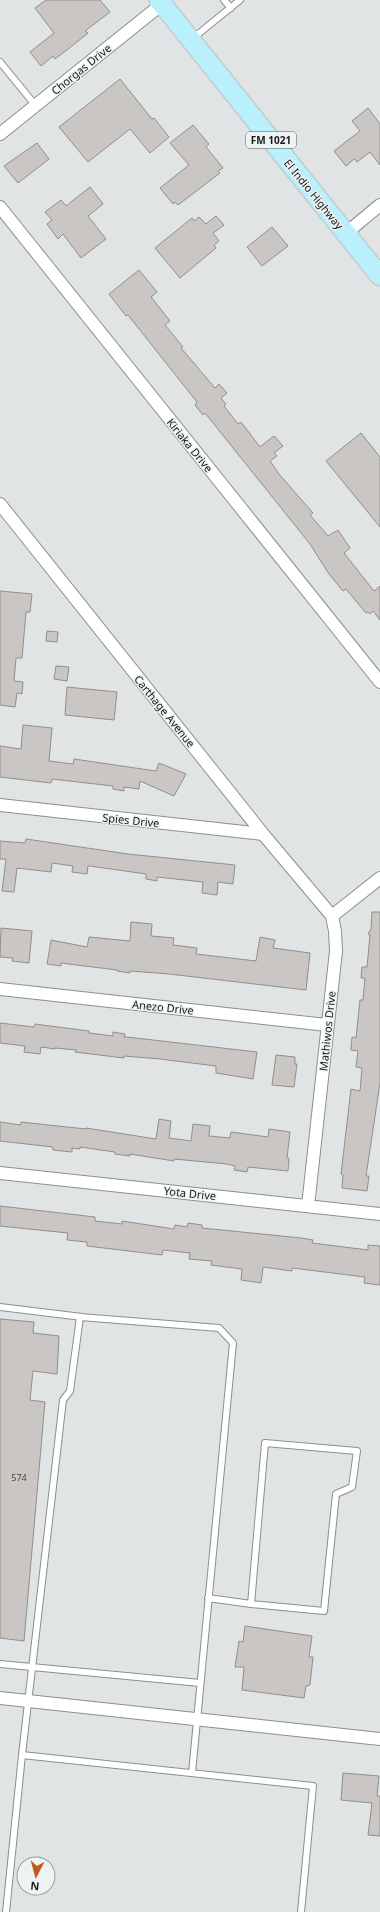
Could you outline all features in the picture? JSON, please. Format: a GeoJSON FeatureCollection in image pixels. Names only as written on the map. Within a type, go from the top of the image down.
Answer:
{"type":"FeatureCollection","features":[{"type":"Feature","properties":{"kind":"main road","name":"El Indio Highway"},"geometry":{"type":"LineString","coordinates":[[160,2],[380,276]]}},
{"type":"Feature","properties":{"kind":"street","name":"Chorgas Drive"},"geometry":{"type":"LineString","coordinates":[[0,134],[36,106],[160,2]]}},
{"type":"Feature","properties":{"kind":"street"},"geometry":{"type":"LineString","coordinates":[[345,234],[380,205]]}},
{"type":"Feature","properties":{"kind":"street","name":"Kiriaka Drive"},"geometry":{"type":"LineString","coordinates":[[0,207],[380,682]]}},
{"type":"Feature","properties":{"kind":"street","name":"Carthage Avenue"},"geometry":{"type":"LineString","coordinates":[[0,504],[263,834],[332,916]]}},
{"type":"Feature","properties":{"kind":"street","name":"Spies Drive"},"geometry":{"type":"LineString","coordinates":[[0,805],[263,834]]}},
{"type":"Feature","properties":{"kind":"street"},"geometry":{"type":"LineString","coordinates":[[332,916],[380,878]]}},
{"type":"Feature","properties":{"kind":"street","name":"Mathiwos Drive"},"geometry":{"type":"LineString","coordinates":[[308,1206],[336,951],[335,931],[332,916]]}},
{"type":"Feature","properties":{"kind":"street","name":"Anezo Drive"},"geometry":{"type":"LineString","coordinates":[[0,989],[327,1025]]}},
{"type":"Feature","properties":{"kind":"street","name":"Yota Drive"},"geometry":{"type":"LineString","coordinates":[[0,1172],[380,1214]]}},
{"type":"Feature","properties":{"kind":"street"},"geometry":{"type":"LineString","coordinates":[[0,1698],[380,1739]]}},
{"type":"Feature","properties":{"kind":"lane"},"geometry":{"type":"LineString","coordinates":[[224,0],[231,8]]}},
{"type":"Feature","properties":{"kind":"lane"},"geometry":{"type":"LineString","coordinates":[[191,40],[240,0]]}},
{"type":"Feature","properties":{"kind":"lane"},"geometry":{"type":"LineString","coordinates":[[0,62],[36,106]]}},
{"type":"Feature","properties":{"kind":"lane"},"geometry":{"type":"LineString","coordinates":[[0,1308],[82,1317],[220,1328],[233,1343],[192,1773]]}},
{"type":"Feature","properties":{"kind":"lane"},"geometry":{"type":"LineString","coordinates":[[6,1912],[27,1701],[63,1400],[70,1391],[80,1317],[82,1317]]}},
{"type":"Feature","properties":{"kind":"lane"},"geometry":{"type":"LineString","coordinates":[[208,1598],[251,1604],[324,1611],[336,1494],[352,1488],[357,1451],[265,1443],[251,1604]]}},
{"type":"Feature","properties":{"kind":"lane"},"geometry":{"type":"LineString","coordinates":[[0,1664],[200,1683]]}},
{"type":"Feature","properties":{"kind":"lane"},"geometry":{"type":"LineString","coordinates":[[22,1755],[313,1786],[301,1912]]}},
{"type":"Feature","properties":{"kind":"building"},"geometry":{"type":"Polygon","coordinates":[[[46,0],[100,0],[110,12],[85,31],[88,33],[68,49],[55,59],[53,56],[41,66],[30,52],[54,33],[35,8],[46,0]]]}},
{"type":"Feature","properties":{"kind":"building"},"geometry":{"type":"Polygon","coordinates":[[[120,79],[152,119],[154,118],[169,137],[150,153],[130,129],[88,162],[59,127],[120,79]]]}},
{"type":"Feature","properties":{"kind":"building"},"geometry":{"type":"Polygon","coordinates":[[[368,108],[380,124],[380,165],[370,152],[357,162],[354,159],[346,166],[334,151],[360,131],[352,121],[368,108]]]}},
{"type":"Feature","properties":{"kind":"building"},"geometry":{"type":"Polygon","coordinates":[[[193,125],[209,144],[206,147],[223,168],[218,171],[220,173],[178,205],[175,202],[173,204],[160,188],[189,165],[170,143],[193,125]]]}},
{"type":"Feature","properties":{"kind":"building"},"geometry":{"type":"Polygon","coordinates":[[[37,143],[49,159],[18,183],[4,166],[37,143]]]}},
{"type":"Feature","properties":{"kind":"building"},"geometry":{"type":"Polygon","coordinates":[[[90,187],[103,204],[88,216],[106,239],[81,258],[63,234],[58,239],[47,224],[52,220],[45,212],[61,200],[66,206],[90,187]]]}},
{"type":"Feature","properties":{"kind":"building"},"geometry":{"type":"Polygon","coordinates":[[[216,216],[224,225],[213,233],[219,241],[214,245],[216,248],[180,278],[155,248],[192,218],[194,221],[199,217],[206,224],[216,216]]]}},
{"type":"Feature","properties":{"kind":"building"},"geometry":{"type":"Polygon","coordinates":[[[272,227],[288,246],[262,266],[247,247],[272,227]]]}},
{"type":"Feature","properties":{"kind":"building"},"geometry":{"type":"Polygon","coordinates":[[[139,270],[157,292],[151,297],[170,321],[165,325],[183,347],[181,348],[215,388],[219,384],[227,393],[221,398],[226,404],[224,406],[238,424],[241,422],[260,447],[274,436],[283,446],[274,453],[277,456],[270,461],[279,474],[313,513],[310,515],[328,536],[338,530],[350,548],[344,553],[374,591],[380,586],[380,620],[373,611],[370,614],[368,612],[366,613],[346,589],[343,591],[329,574],[310,544],[205,413],[203,415],[195,405],[197,402],[128,315],[126,316],[109,294],[139,270]]]}},
{"type":"Feature","properties":{"kind":"building"},"geometry":{"type":"Polygon","coordinates":[[[361,433],[380,457],[380,527],[326,461],[361,433]]]}},
{"type":"Feature","properties":{"kind":"building"},"geometry":{"type":"Polygon","coordinates":[[[0,591],[32,594],[30,612],[26,612],[22,658],[16,658],[14,681],[23,682],[22,694],[17,693],[15,707],[0,705],[0,591]]]}},
{"type":"Feature","properties":{"kind":"building"},"geometry":{"type":"Polygon","coordinates":[[[47,631],[58,632],[57,642],[46,641],[47,631]]]}},
{"type":"Feature","properties":{"kind":"building"},"geometry":{"type":"Polygon","coordinates":[[[56,666],[69,667],[67,681],[54,679],[56,666]]]}},
{"type":"Feature","properties":{"kind":"building"},"geometry":{"type":"Polygon","coordinates":[[[67,687],[117,692],[114,720],[65,715],[67,687]]]}},
{"type":"Feature","properties":{"kind":"building"},"geometry":{"type":"Polygon","coordinates":[[[23,725],[52,728],[49,761],[73,764],[74,759],[156,771],[159,763],[186,774],[174,796],[140,781],[139,789],[124,787],[124,791],[113,789],[113,786],[52,779],[51,783],[0,777],[0,746],[21,749],[23,725]]]}},
{"type":"Feature","properties":{"kind":"building"},"geometry":{"type":"Polygon","coordinates":[[[26,839],[128,854],[235,865],[233,884],[218,882],[217,895],[202,893],[203,882],[157,877],[157,881],[146,879],[146,874],[90,866],[88,866],[87,874],[72,872],[73,866],[52,863],[51,872],[17,868],[14,892],[2,891],[6,859],[0,859],[0,841],[25,843],[26,839]]]}},
{"type":"Feature","properties":{"kind":"building"},"geometry":{"type":"Polygon","coordinates":[[[372,912],[380,912],[380,1083],[366,1176],[369,1176],[367,1191],[342,1188],[343,1175],[341,1174],[351,1089],[360,1091],[362,1068],[356,1067],[358,1051],[351,1050],[352,1037],[356,1038],[360,1000],[363,1000],[365,978],[361,978],[362,967],[367,967],[370,935],[368,934],[371,929],[372,912]]]}},
{"type":"Feature","properties":{"kind":"building"},"geometry":{"type":"Polygon","coordinates":[[[131,922],[152,924],[151,936],[174,938],[173,945],[197,948],[196,954],[256,961],[260,937],[275,940],[273,948],[310,953],[306,990],[169,974],[130,971],[130,973],[61,963],[61,966],[47,964],[51,940],[87,947],[89,937],[130,941],[131,922]]]}},
{"type":"Feature","properties":{"kind":"building"},"geometry":{"type":"Polygon","coordinates":[[[1,928],[32,931],[29,963],[12,961],[13,958],[0,957],[1,928]]]}},
{"type":"Feature","properties":{"kind":"building"},"geometry":{"type":"Polygon","coordinates":[[[0,1023],[34,1027],[35,1024],[89,1031],[89,1033],[113,1036],[113,1032],[125,1034],[124,1037],[257,1052],[253,1079],[216,1073],[216,1066],[160,1059],[124,1056],[124,1058],[75,1052],[76,1050],[41,1047],[40,1054],[24,1052],[25,1046],[0,1043],[0,1023]]]}},
{"type":"Feature","properties":{"kind":"building"},"geometry":{"type":"Polygon","coordinates":[[[276,1055],[295,1057],[295,1064],[297,1064],[294,1087],[272,1085],[276,1055]]]}},
{"type":"Feature","properties":{"kind":"building"},"geometry":{"type":"Polygon","coordinates":[[[159,1119],[171,1121],[169,1138],[191,1141],[193,1124],[210,1126],[209,1136],[230,1138],[231,1132],[268,1137],[269,1129],[290,1132],[287,1158],[289,1158],[288,1171],[248,1167],[247,1172],[234,1170],[235,1166],[227,1164],[174,1159],[174,1161],[130,1154],[130,1156],[115,1154],[115,1152],[80,1147],[80,1149],[72,1148],[72,1152],[53,1150],[53,1147],[0,1141],[0,1122],[21,1125],[21,1122],[86,1128],[156,1139],[159,1119]]]}},
{"type":"Feature","properties":{"kind":"building"},"geometry":{"type":"Polygon","coordinates":[[[0,1206],[95,1217],[95,1221],[122,1224],[122,1221],[174,1229],[175,1225],[187,1227],[188,1223],[202,1225],[202,1228],[301,1238],[313,1240],[312,1243],[368,1250],[368,1245],[380,1246],[380,1285],[364,1283],[365,1277],[292,1268],[292,1271],[263,1267],[261,1283],[241,1280],[242,1269],[211,1265],[212,1261],[189,1259],[190,1253],[163,1250],[162,1255],[87,1246],[87,1242],[67,1240],[68,1233],[0,1226],[0,1206]]]}},
{"type":"Feature","properties":{"kind":"building"},"geometry":{"type":"Polygon","coordinates":[[[0,1319],[34,1322],[33,1333],[59,1336],[57,1374],[33,1371],[30,1400],[45,1402],[24,1641],[0,1638],[0,1319]]]}},
{"type":"Feature","properties":{"kind":"building"},"geometry":{"type":"Polygon","coordinates":[[[245,1626],[312,1636],[309,1657],[313,1657],[310,1685],[306,1686],[304,1698],[242,1690],[244,1667],[235,1667],[239,1641],[243,1642],[245,1626]]]}},
{"type":"Feature","properties":{"kind":"building"},"geometry":{"type":"Polygon","coordinates":[[[343,1773],[379,1776],[377,1796],[380,1796],[380,1836],[368,1835],[372,1803],[341,1800],[343,1773]]]}}]}
